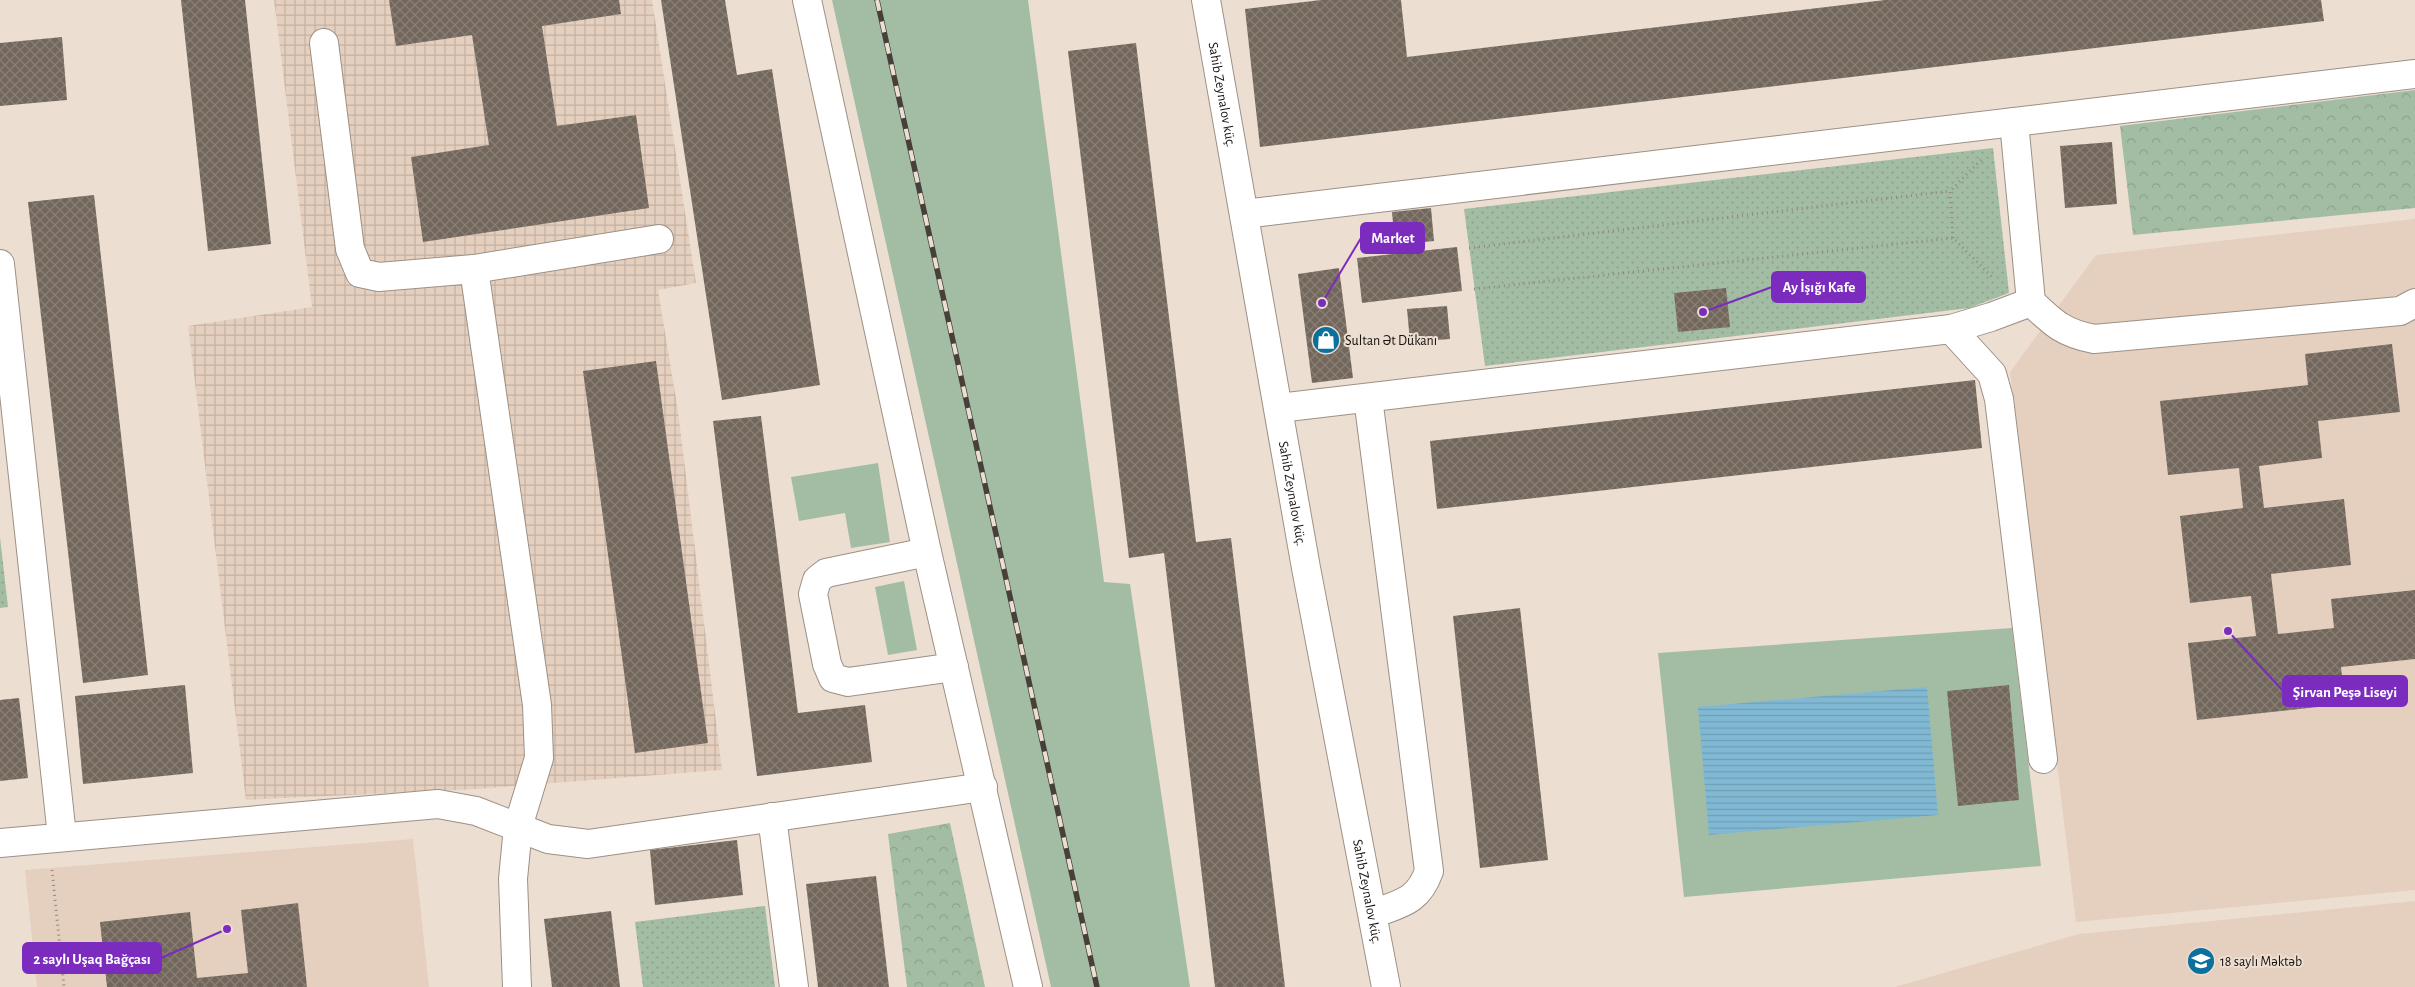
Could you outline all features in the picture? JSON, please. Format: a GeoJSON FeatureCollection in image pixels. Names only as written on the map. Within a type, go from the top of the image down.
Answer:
{"type":"FeatureCollection","features":[{"type":"Feature","properties":{"kind":"street"},"geometry":{"type":"LineString","coordinates":[[807,0],[927,552],[1028,987]]}},
{"type":"Feature","properties":{"kind":"street","name":"Sahib Zeynalov küç."},"geometry":{"type":"LineString","coordinates":[[1206,0],[1306,568],[1386,987]]}},
{"type":"Feature","properties":{"kind":"street"},"geometry":{"type":"LineString","coordinates":[[324,43],[350,249],[360,273],[379,277],[474,269],[658,239]]}},
{"type":"Feature","properties":{"kind":"street"},"geometry":{"type":"LineString","coordinates":[[1244,214],[2415,74]]}},
{"type":"Feature","properties":{"kind":"street"},"geometry":{"type":"LineString","coordinates":[[2014,122],[2031,302],[2048,319],[2071,335],[2094,339],[2400,311],[2415,303]]}},
{"type":"Feature","properties":{"kind":"street"},"geometry":{"type":"LineString","coordinates":[[0,264],[55,836]]}},
{"type":"Feature","properties":{"kind":"street"},"geometry":{"type":"LineString","coordinates":[[474,269],[538,705],[539,758],[518,827],[513,879],[516,987]]}},
{"type":"Feature","properties":{"kind":"street"},"geometry":{"type":"LineString","coordinates":[[1279,408],[1951,328],[1991,317],[2031,302]]}},
{"type":"Feature","properties":{"kind":"street"},"geometry":{"type":"LineString","coordinates":[[1951,328],[1992,374],[1999,398],[2043,758]]}},
{"type":"Feature","properties":{"kind":"street"},"geometry":{"type":"LineString","coordinates":[[1368,398],[1429,872],[1424,886],[1411,900],[1373,914]]}},
{"type":"Feature","properties":{"kind":"street"},"geometry":{"type":"LineString","coordinates":[[927,552],[826,573],[817,580],[813,594],[827,664],[834,678],[848,682],[954,667]]}},
{"type":"Feature","properties":{"kind":"street"},"geometry":{"type":"LineString","coordinates":[[0,843],[55,836],[438,804],[476,811],[548,839],[588,844],[983,787]]}},
{"type":"Feature","properties":{"kind":"street"},"geometry":{"type":"LineString","coordinates":[[772,817],[794,987]]}},
{"type":"Feature","properties":{"kind":"path"},"geometry":{"type":"LineString","coordinates":[[1469,248],[1950,191],[1987,154]]}},
{"type":"Feature","properties":{"kind":"path"},"geometry":{"type":"LineString","coordinates":[[1950,191],[1953,238],[1995,280]]}},
{"type":"Feature","properties":{"kind":"path"},"geometry":{"type":"LineString","coordinates":[[1474,289],[1953,238]]}},
{"type":"Feature","properties":{"kind":"path"},"geometry":{"type":"LineString","coordinates":[[55,836],[64,987]]}},
{"type":"Feature","properties":{"kind":"shaded area"},"geometry":{"type":"Polygon","coordinates":[[[274,0],[652,0],[696,283],[658,290],[678,411],[722,770],[476,789],[246,800],[188,326],[312,307],[274,0]]]}},
{"type":"Feature","properties":{"kind":"shaded area"},"geometry":{"type":"Polygon","coordinates":[[[2415,219],[2415,890],[2076,922],[2010,372],[2096,255],[2415,219]]]}},
{"type":"Feature","properties":{"kind":"shaded area"},"geometry":{"type":"Polygon","coordinates":[[[413,839],[429,987],[37,987],[25,870],[413,839]]]}},
{"type":"Feature","properties":{"kind":"shaded area","name":"18 saylı Məktəb"},"geometry":{"type":"Polygon","coordinates":[[[2415,901],[2415,987],[1895,987],[2079,934],[2415,901]]]}},
{"type":"Feature","properties":{"kind":"green space"},"geometry":{"type":"Polygon","coordinates":[[[832,0],[1028,0],[1104,582],[1130,584],[1190,987],[1051,987],[832,0]]]}},
{"type":"Feature","properties":{"kind":"green space"},"geometry":{"type":"Polygon","coordinates":[[[2415,90],[2415,208],[2133,235],[2120,126],[2415,90]]]}},
{"type":"Feature","properties":{"kind":"green space"},"geometry":{"type":"Polygon","coordinates":[[[1993,148],[2009,293],[1969,308],[1485,366],[1464,209],[1993,148]]]}},
{"type":"Feature","properties":{"kind":"green space"},"geometry":{"type":"Polygon","coordinates":[[[878,463],[890,542],[851,548],[845,513],[799,521],[791,477],[878,463]]]}},
{"type":"Feature","properties":{"kind":"green space"},"geometry":{"type":"Polygon","coordinates":[[[0,537],[8,607],[0,608],[0,537]]]}},
{"type":"Feature","properties":{"kind":"green space"},"geometry":{"type":"Polygon","coordinates":[[[904,581],[917,650],[888,655],[875,587],[904,581]]]}},
{"type":"Feature","properties":{"kind":"green space"},"geometry":{"type":"Polygon","coordinates":[[[2012,628],[2041,866],[1684,897],[1658,653],[2012,628]]]}},
{"type":"Feature","properties":{"kind":"green space"},"geometry":{"type":"Polygon","coordinates":[[[950,823],[985,987],[907,987],[888,834],[950,823]]]}},
{"type":"Feature","properties":{"kind":"green space"},"geometry":{"type":"Polygon","coordinates":[[[765,906],[775,987],[643,987],[635,922],[765,906]]]}},
{"type":"Feature","properties":{"kind":"water"},"geometry":{"type":"Polygon","coordinates":[[[1927,687],[1938,815],[1709,835],[1698,707],[1927,687]]]}},
{"type":"Feature","properties":{"kind":"building"},"geometry":{"type":"Polygon","coordinates":[[[181,0],[245,0],[271,244],[208,251],[181,0]]]}},
{"type":"Feature","properties":{"kind":"building"},"geometry":{"type":"Polygon","coordinates":[[[389,0],[619,0],[621,14],[542,26],[557,126],[636,115],[649,208],[423,242],[411,157],[489,145],[472,35],[396,46],[389,0]]]}},
{"type":"Feature","properties":{"kind":"building"},"geometry":{"type":"Polygon","coordinates":[[[661,0],[725,0],[737,75],[772,69],[820,385],[722,400],[661,0]]]}},
{"type":"Feature","properties":{"kind":"building"},"geometry":{"type":"Polygon","coordinates":[[[1321,0],[1401,0],[1407,57],[1885,0],[2321,0],[2324,21],[1260,147],[1245,9],[1321,0]]]}},
{"type":"Feature","properties":{"kind":"building"},"geometry":{"type":"Polygon","coordinates":[[[62,37],[67,100],[0,106],[0,43],[62,37]]]}},
{"type":"Feature","properties":{"kind":"building"},"geometry":{"type":"Polygon","coordinates":[[[1136,43],[1196,542],[1231,538],[1285,987],[1215,987],[1164,553],[1129,558],[1068,51],[1136,43]]]}},
{"type":"Feature","properties":{"kind":"building"},"geometry":{"type":"Polygon","coordinates":[[[2112,142],[2117,204],[2065,208],[2060,146],[2112,142]]]}},
{"type":"Feature","properties":{"kind":"building"},"geometry":{"type":"Polygon","coordinates":[[[94,195],[148,675],[83,683],[28,202],[94,195]]]}},
{"type":"Feature","properties":{"kind":"building"},"geometry":{"type":"Polygon","coordinates":[[[1431,208],[1434,241],[1395,245],[1392,212],[1431,208]]]}},
{"type":"Feature","properties":{"kind":"building"},"geometry":{"type":"Polygon","coordinates":[[[1457,247],[1462,291],[1362,303],[1357,258],[1457,247]]]}},
{"type":"Feature","properties":{"kind":"building"},"geometry":{"type":"Polygon","coordinates":[[[1339,268],[1353,378],[1312,383],[1298,274],[1339,268]]]}},
{"type":"Feature","properties":{"kind":"building"},"geometry":{"type":"Polygon","coordinates":[[[1726,288],[1730,327],[1678,332],[1674,293],[1726,288]]]}},
{"type":"Feature","properties":{"kind":"building"},"geometry":{"type":"Polygon","coordinates":[[[1447,306],[1450,339],[1410,342],[1407,309],[1447,306]]]}},
{"type":"Feature","properties":{"kind":"building"},"geometry":{"type":"Polygon","coordinates":[[[2392,344],[2400,412],[2318,421],[2322,458],[2259,466],[2264,508],[2344,499],[2351,565],[2271,574],[2278,634],[2334,628],[2331,599],[2415,590],[2415,659],[2341,667],[2345,704],[2197,720],[2188,643],[2256,636],[2251,596],[2190,603],[2180,516],[2243,508],[2239,468],[2168,475],[2160,401],[2308,385],[2305,354],[2392,344]]]}},
{"type":"Feature","properties":{"kind":"building"},"geometry":{"type":"Polygon","coordinates":[[[656,361],[708,743],[635,753],[583,371],[656,361]]]}},
{"type":"Feature","properties":{"kind":"building"},"geometry":{"type":"Polygon","coordinates":[[[1975,380],[1982,448],[1437,509],[1430,441],[1975,380]]]}},
{"type":"Feature","properties":{"kind":"building"},"geometry":{"type":"Polygon","coordinates":[[[761,416],[798,713],[865,705],[872,762],[757,776],[713,421],[761,416]]]}},
{"type":"Feature","properties":{"kind":"building"},"geometry":{"type":"Polygon","coordinates":[[[1520,608],[1548,860],[1480,868],[1453,616],[1520,608]]]}},
{"type":"Feature","properties":{"kind":"building"},"geometry":{"type":"Polygon","coordinates":[[[185,685],[193,773],[83,784],[75,696],[185,685]]]}},
{"type":"Feature","properties":{"kind":"building"},"geometry":{"type":"Polygon","coordinates":[[[2009,685],[2019,800],[1958,806],[1947,691],[2009,685]]]}},
{"type":"Feature","properties":{"kind":"building"},"geometry":{"type":"Polygon","coordinates":[[[19,698],[28,778],[0,781],[0,700],[19,698]]]}},
{"type":"Feature","properties":{"kind":"building"},"geometry":{"type":"Polygon","coordinates":[[[737,840],[743,895],[655,905],[650,850],[737,840]]]}},
{"type":"Feature","properties":{"kind":"building"},"geometry":{"type":"Polygon","coordinates":[[[876,876],[889,987],[818,987],[806,884],[876,876]]]}},
{"type":"Feature","properties":{"kind":"building"},"geometry":{"type":"Polygon","coordinates":[[[298,903],[307,987],[107,987],[100,922],[190,912],[197,978],[248,973],[241,910],[298,903]]]}},
{"type":"Feature","properties":{"kind":"building"},"geometry":{"type":"Polygon","coordinates":[[[611,911],[620,987],[552,987],[544,919],[611,911]]]}},
{"type":"Feature","properties":{"kind":"railway"},"geometry":{"type":"LineString","coordinates":[[877,0],[1097,987]]}},
{"type":"Feature","properties":{"kind":"place","name":"Market"},"geometry":{"type":"Point","coordinates":[1322,303]}},
{"type":"Feature","properties":{"kind":"place","name":"Ay İşığı Kafe"},"geometry":{"type":"Point","coordinates":[1703,312]}},
{"type":"Feature","properties":{"kind":"place","name":"Sultan Ət Dükanı"},"geometry":{"type":"Point","coordinates":[1326,340]}},
{"type":"Feature","properties":{"kind":"place","name":"Şirvan Peşə Liseyi"},"geometry":{"type":"Point","coordinates":[2228,631]}},
{"type":"Feature","properties":{"kind":"place","name":"2 saylı Uşaq Bağçası"},"geometry":{"type":"Point","coordinates":[227,929]}},
{"type":"Feature","properties":{"kind":"place","name":"18 saylı Məktəb"},"geometry":{"type":"Point","coordinates":[2201,961]}}]}
